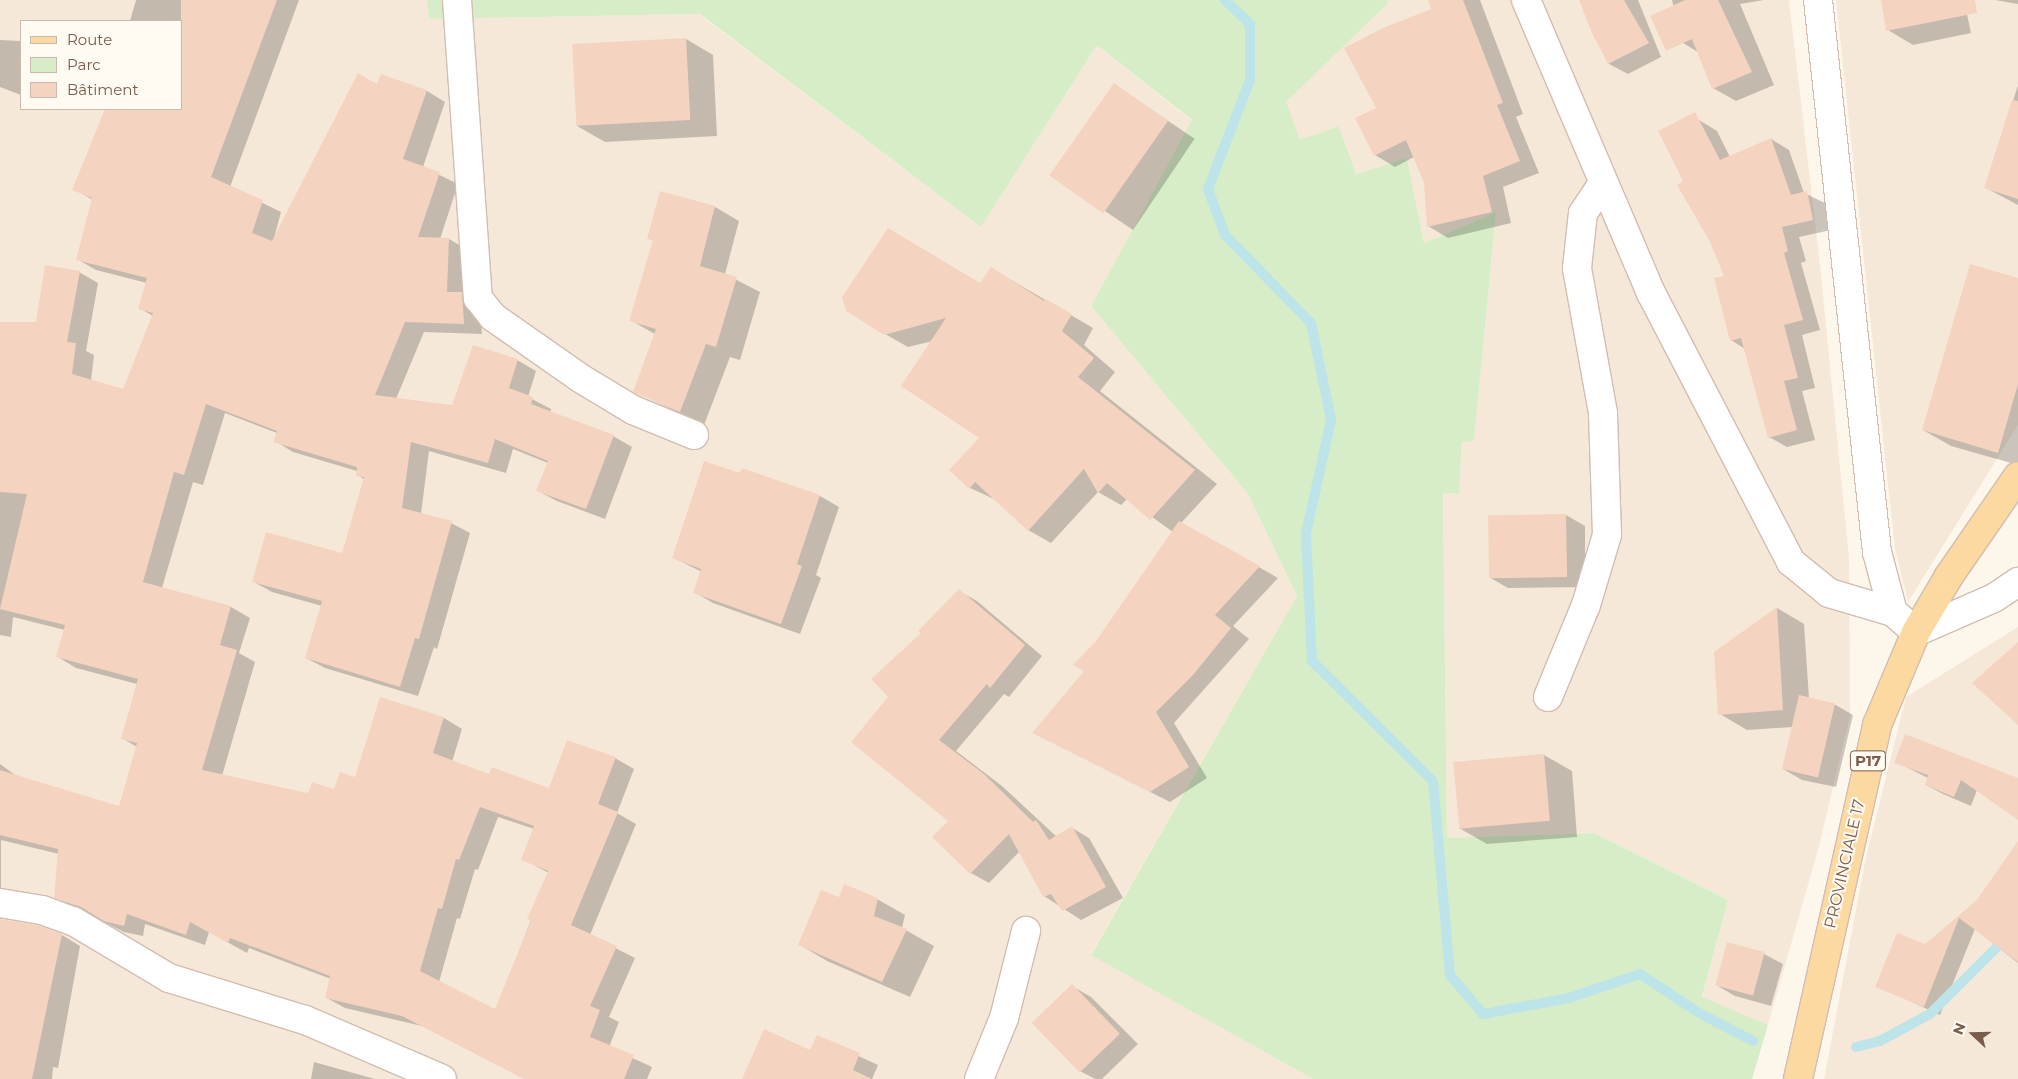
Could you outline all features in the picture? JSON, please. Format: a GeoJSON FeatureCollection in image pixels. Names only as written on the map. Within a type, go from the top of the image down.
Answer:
{"type":"FeatureCollection","features":[{"type":"Feature","properties":{"kind":"main road","name":"PROVINCIALE 17"},"geometry":{"type":"LineString","coordinates":[[1798,1079],[1877,725],[1916,632],[1949,576],[2018,476]]}},
{"type":"Feature","properties":{"kind":"street"},"geometry":{"type":"LineString","coordinates":[[457,0],[478,298],[493,317],[580,378],[633,410],[694,435]]}},
{"type":"Feature","properties":{"kind":"street"},"geometry":{"type":"LineString","coordinates":[[1526,0],[1651,293],[1792,562],[1829,593],[1893,612],[1916,632],[1994,598],[2018,582]]}},
{"type":"Feature","properties":{"kind":"street"},"geometry":{"type":"LineString","coordinates":[[1818,0],[1877,552],[1893,612]]}},
{"type":"Feature","properties":{"kind":"street"},"geometry":{"type":"LineString","coordinates":[[1548,696],[1586,604],[1607,535],[1603,413],[1577,268],[1582,213],[1604,183]]}},
{"type":"Feature","properties":{"kind":"street"},"geometry":{"type":"LineString","coordinates":[[0,903],[42,910],[73,921],[170,978],[305,1020],[442,1079]]}},
{"type":"Feature","properties":{"kind":"street"},"geometry":{"type":"LineString","coordinates":[[979,1079],[1004,1018],[1026,931]]}},
{"type":"Feature","properties":{"kind":"shaded area"},"geometry":{"type":"Polygon","coordinates":[[[0,0],[427,0],[430,19],[699,14],[981,227],[1097,45],[1192,121],[1091,306],[1248,494],[1297,596],[1091,954],[1313,1079],[0,1079],[0,0]]]}},
{"type":"Feature","properties":{"kind":"shaded area"},"geometry":{"type":"Polygon","coordinates":[[[1387,0],[1789,0],[1820,265],[1849,558],[1850,716],[1819,846],[1768,1025],[1702,998],[1728,900],[1594,833],[1447,838],[1443,493],[1459,494],[1462,442],[1474,440],[1496,212],[1424,243],[1407,158],[1356,174],[1339,126],[1300,141],[1285,102],[1388,3],[1387,0]]]}},
{"type":"Feature","properties":{"kind":"shaded area"},"geometry":{"type":"Polygon","coordinates":[[[1836,0],[2018,0],[2018,425],[1908,602],[1895,549],[1836,0]]]}},
{"type":"Feature","properties":{"kind":"shaded area"},"geometry":{"type":"Polygon","coordinates":[[[2018,627],[2018,1079],[1824,1079],[1866,857],[1906,697],[2018,627]]]}},
{"type":"Feature","properties":{"kind":"green space"},"geometry":{"type":"Polygon","coordinates":[[[427,0],[1387,0],[1388,3],[1286,102],[1300,140],[1339,126],[1356,174],[1407,158],[1424,243],[1496,212],[1474,441],[1462,442],[1459,494],[1443,493],[1447,838],[1594,833],[1728,900],[1702,997],[1768,1025],[1752,1079],[1313,1079],[1091,955],[1297,596],[1248,494],[1091,306],[1192,120],[1097,45],[981,227],[700,14],[429,19],[427,0]]]}},
{"type":"Feature","properties":{"kind":"building"},"geometry":{"type":"Polygon","coordinates":[[[181,0],[277,0],[211,177],[263,200],[252,233],[272,241],[358,73],[377,84],[381,74],[427,90],[403,159],[440,172],[418,237],[449,238],[447,292],[462,292],[464,324],[405,322],[375,395],[452,405],[473,345],[518,359],[509,388],[533,397],[531,404],[614,435],[586,509],[536,491],[548,461],[495,439],[488,463],[411,442],[402,508],[452,521],[419,639],[415,638],[400,687],[305,658],[322,601],[252,582],[266,532],[342,553],[364,477],[356,476],[357,467],[273,442],[277,431],[206,404],[184,475],[174,472],[143,582],[231,606],[220,645],[237,650],[202,770],[308,793],[312,782],[334,789],[340,772],[355,777],[380,697],[444,717],[433,753],[489,774],[492,767],[549,788],[567,740],[616,757],[598,804],[618,812],[571,925],[617,946],[590,1006],[600,1010],[590,1037],[634,1055],[624,1079],[524,1079],[402,1016],[325,998],[330,976],[230,938],[228,943],[190,922],[186,935],[127,914],[124,926],[104,921],[81,907],[54,898],[58,849],[0,835],[0,770],[119,806],[137,743],[121,739],[138,679],[56,657],[65,625],[0,609],[27,494],[0,492],[0,322],[36,322],[45,265],[80,271],[67,342],[76,343],[72,374],[123,389],[153,313],[138,309],[147,278],[76,260],[92,198],[72,190],[105,110],[182,110],[181,0]],[[480,807],[459,860],[456,859],[442,909],[438,908],[420,971],[495,1009],[531,921],[527,919],[548,871],[521,860],[534,826],[480,807]]]}},
{"type":"Feature","properties":{"kind":"building"},"geometry":{"type":"Polygon","coordinates":[[[1428,0],[1463,0],[1503,103],[1497,105],[1520,161],[1483,176],[1492,212],[1427,227],[1424,183],[1406,140],[1374,156],[1355,118],[1376,108],[1344,48],[1383,28],[1431,9],[1428,0]]]}},
{"type":"Feature","properties":{"kind":"building"},"geometry":{"type":"Polygon","coordinates":[[[1579,0],[1624,0],[1649,43],[1608,64],[1591,31],[1579,0]]]}},
{"type":"Feature","properties":{"kind":"building"},"geometry":{"type":"Polygon","coordinates":[[[1685,0],[1718,0],[1752,72],[1712,89],[1692,39],[1666,51],[1650,16],[1685,0]]]}},
{"type":"Feature","properties":{"kind":"building"},"geometry":{"type":"Polygon","coordinates":[[[1881,0],[1975,0],[1977,13],[1886,31],[1881,0]]]}},
{"type":"Feature","properties":{"kind":"building"},"geometry":{"type":"Polygon","coordinates":[[[686,38],[690,120],[576,126],[572,44],[686,38]]]}},
{"type":"Feature","properties":{"kind":"building"},"geometry":{"type":"Polygon","coordinates":[[[1114,83],[1168,121],[1103,213],[1049,176],[1114,83]]]}},
{"type":"Feature","properties":{"kind":"building"},"geometry":{"type":"Polygon","coordinates":[[[2012,100],[2018,101],[2018,199],[1984,188],[2012,100]]]}},
{"type":"Feature","properties":{"kind":"building"},"geometry":{"type":"Polygon","coordinates":[[[1695,112],[1720,160],[1771,138],[1791,195],[1807,191],[1813,220],[1782,227],[1788,251],[1784,253],[1803,320],[1784,325],[1798,378],[1784,381],[1797,430],[1768,438],[1741,338],[1730,341],[1714,278],[1724,276],[1710,242],[1677,185],[1683,181],[1658,131],[1695,112]]]}},
{"type":"Feature","properties":{"kind":"building"},"geometry":{"type":"Polygon","coordinates":[[[660,191],[715,206],[700,266],[737,277],[716,347],[706,344],[680,412],[633,392],[656,329],[629,321],[653,240],[647,239],[660,191]]]}},
{"type":"Feature","properties":{"kind":"building"},"geometry":{"type":"Polygon","coordinates":[[[888,228],[980,283],[991,267],[1044,301],[1046,299],[1072,314],[1062,331],[1094,358],[1078,377],[1195,470],[1150,520],[1107,483],[1098,493],[1084,469],[1028,531],[975,482],[969,489],[949,470],[979,438],[901,386],[946,318],[884,335],[846,311],[842,297],[888,228]]]}},
{"type":"Feature","properties":{"kind":"building"},"geometry":{"type":"Polygon","coordinates":[[[1970,264],[2018,278],[2018,384],[1998,453],[1922,430],[1970,264]]]}},
{"type":"Feature","properties":{"kind":"building"},"geometry":{"type":"Polygon","coordinates":[[[704,461],[740,473],[742,468],[820,495],[797,564],[802,566],[781,624],[693,593],[701,569],[672,558],[704,461]]]}},
{"type":"Feature","properties":{"kind":"building"},"geometry":{"type":"Polygon","coordinates":[[[1566,514],[1567,577],[1489,578],[1488,515],[1566,514]]]}},
{"type":"Feature","properties":{"kind":"building"},"geometry":{"type":"Polygon","coordinates":[[[1179,521],[1260,566],[1215,615],[1231,628],[1193,675],[1156,712],[1189,767],[1150,792],[1032,733],[1084,671],[1073,665],[1096,641],[1179,521]]]}},
{"type":"Feature","properties":{"kind":"building"},"geometry":{"type":"Polygon","coordinates":[[[959,589],[1025,645],[990,688],[987,684],[939,740],[984,774],[1033,822],[1036,820],[1049,840],[1072,826],[1106,887],[1062,911],[1051,894],[1043,897],[1009,834],[970,874],[932,837],[948,821],[851,742],[888,697],[871,679],[921,633],[918,631],[959,589]]]}},
{"type":"Feature","properties":{"kind":"building"},"geometry":{"type":"Polygon","coordinates":[[[1777,607],[1783,710],[1718,715],[1714,652],[1777,607]]]}},
{"type":"Feature","properties":{"kind":"building"},"geometry":{"type":"Polygon","coordinates":[[[2018,642],[2018,725],[1972,683],[2018,642]]]}},
{"type":"Feature","properties":{"kind":"building"},"geometry":{"type":"Polygon","coordinates":[[[1799,695],[1835,703],[1818,777],[1782,769],[1799,695]]]}},
{"type":"Feature","properties":{"kind":"building"},"geometry":{"type":"Polygon","coordinates":[[[1905,734],[2018,778],[2018,820],[1961,780],[1954,797],[1925,785],[1928,775],[1894,763],[1905,734]]]}},
{"type":"Feature","properties":{"kind":"building"},"geometry":{"type":"Polygon","coordinates":[[[1544,754],[1550,821],[1459,829],[1453,762],[1544,754]]]}},
{"type":"Feature","properties":{"kind":"building"},"geometry":{"type":"Polygon","coordinates":[[[2018,841],[2018,962],[1959,918],[1924,1007],[1875,987],[1897,933],[1925,944],[1976,901],[2018,841]]]}},
{"type":"Feature","properties":{"kind":"building"},"geometry":{"type":"Polygon","coordinates":[[[844,884],[878,898],[874,916],[907,929],[882,982],[798,945],[821,890],[839,897],[844,884]]]}},
{"type":"Feature","properties":{"kind":"building"},"geometry":{"type":"Polygon","coordinates":[[[0,919],[41,926],[62,934],[32,1079],[0,1079],[0,919]]]}},
{"type":"Feature","properties":{"kind":"building"},"geometry":{"type":"Polygon","coordinates":[[[1727,942],[1765,952],[1753,996],[1715,985],[1727,942]]]}},
{"type":"Feature","properties":{"kind":"building"},"geometry":{"type":"Polygon","coordinates":[[[1072,984],[1120,1034],[1080,1073],[1032,1023],[1072,984]]]}},
{"type":"Feature","properties":{"kind":"building"},"geometry":{"type":"Polygon","coordinates":[[[764,1029],[810,1050],[817,1035],[860,1053],[853,1070],[872,1079],[742,1079],[764,1029]]]}},
{"type":"Feature","properties":{"kind":"waterway"},"geometry":{"type":"LineString","coordinates":[[1225,0],[1250,24],[1250,80],[1208,189],[1225,235],[1311,323],[1331,420],[1306,534],[1312,661],[1433,781],[1450,975],[1483,1014],[1569,998],[1640,974],[1701,1014],[1753,1041]]}},
{"type":"Feature","properties":{"kind":"waterway"},"geometry":{"type":"LineString","coordinates":[[1856,1047],[1880,1041],[1930,1014],[2018,926]]}}]}
